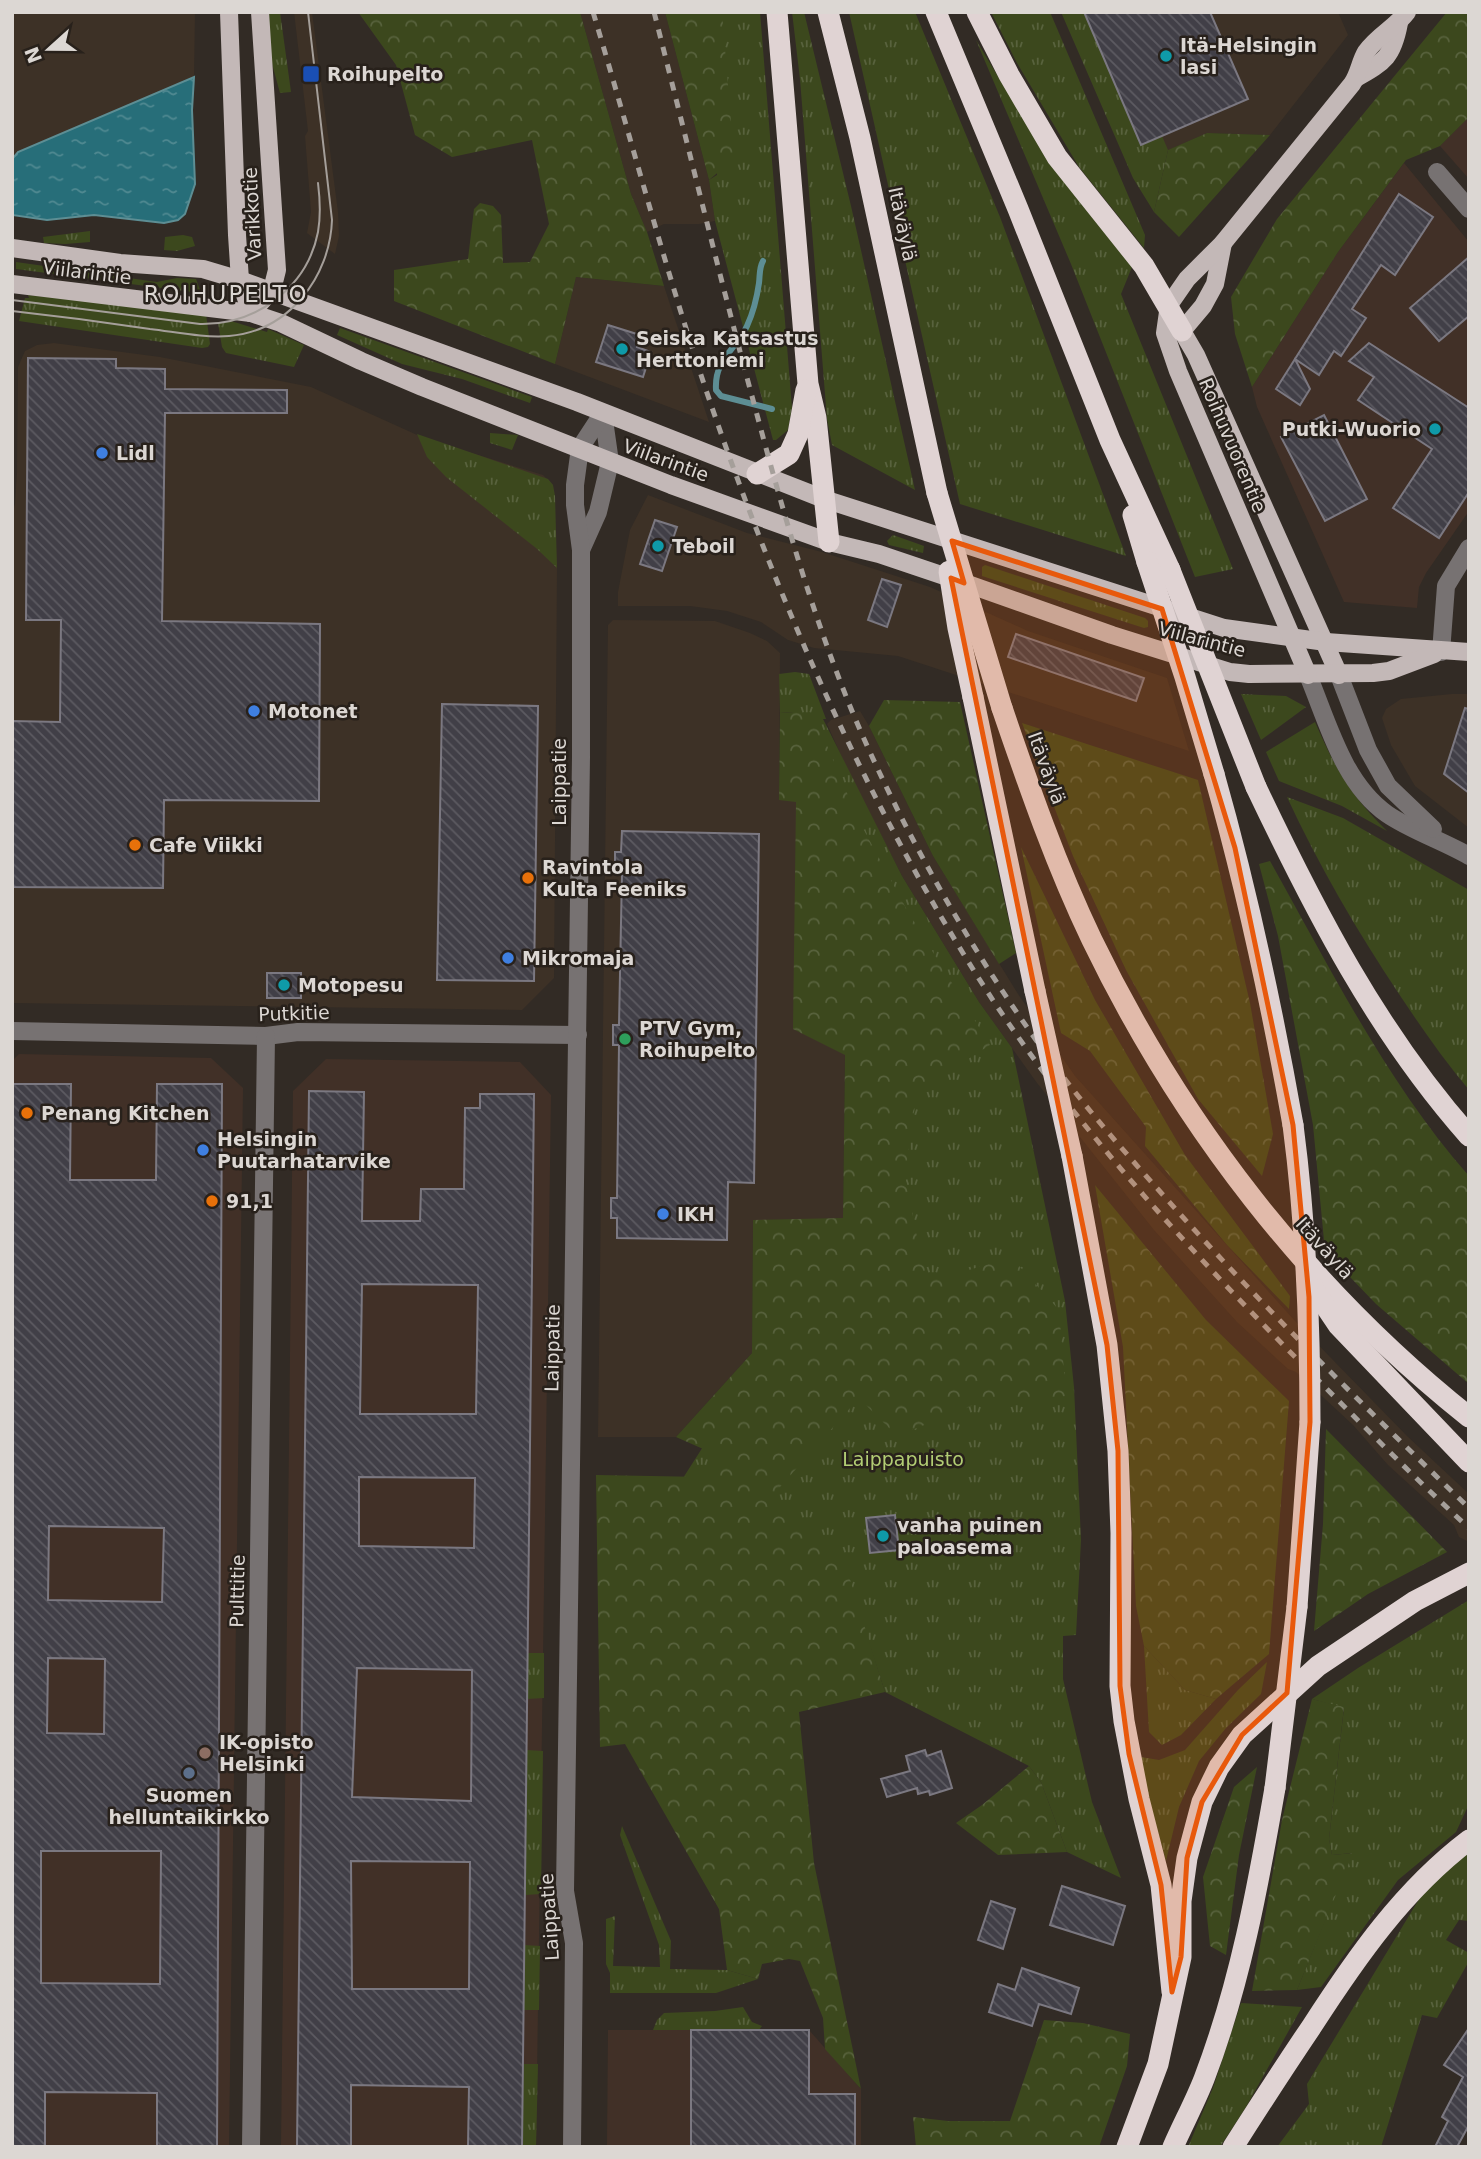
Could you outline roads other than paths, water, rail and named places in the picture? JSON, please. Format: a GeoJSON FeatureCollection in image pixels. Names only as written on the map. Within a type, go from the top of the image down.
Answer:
{"type":"FeatureCollection","features":[{"type":"Feature","properties":{"kind":"highway"},"geometry":{"type":"LineString","coordinates":[[777,12],[807,384],[816,418],[829,542]]}},
{"type":"Feature","properties":{"kind":"highway","name":"Itäväylä"},"geometry":{"type":"LineString","coordinates":[[828,12],[860,138],[937,493],[1002,708],[1037,810],[1092,939],[1144,1040],[1196,1122],[1259,1208],[1372,1333],[1469,1417]]}},
{"type":"Feature","properties":{"kind":"highway"},"geometry":{"type":"LineString","coordinates":[[936,12],[1110,440],[1170,570],[1255,787],[1290,862],[1330,937],[1375,1010],[1445,1110],[1469,1136]]}},
{"type":"Feature","properties":{"kind":"highway"},"geometry":{"type":"LineString","coordinates":[[977,12],[1009,75],[1057,157],[1144,266],[1182,331]]}},
{"type":"Feature","properties":{"kind":"highway"},"geometry":{"type":"LineString","coordinates":[[757,474],[789,454],[798,434],[807,384]]}},
{"type":"Feature","properties":{"kind":"highway"},"geometry":{"type":"LineString","coordinates":[[1110,440],[1185,677],[1251,911],[1272,1006],[1293,1125],[1309,1297],[1310,1422],[1297,1607],[1275,1788],[1259,1880],[1230,1997],[1204,2079],[1173,2147]]}},
{"type":"Feature","properties":{"kind":"highway"},"geometry":{"type":"LineString","coordinates":[[937,493],[958,628],[1072,1156],[1107,1345],[1118,1451],[1121,1533],[1120,1686],[1139,1799],[1161,1885],[1172,1992]]}},
{"type":"Feature","properties":{"kind":"highway"},"geometry":{"type":"LineString","coordinates":[[1445,1110],[1469,1128]]}},
{"type":"Feature","properties":{"kind":"highway"},"geometry":{"type":"LineString","coordinates":[[1259,1208],[1338,1325],[1469,1462]]}},
{"type":"Feature","properties":{"kind":"highway"},"geometry":{"type":"LineString","coordinates":[[1127,2147],[1158,2064],[1181,1957],[1181,1901],[1193,1828],[1219,1767],[1242,1735],[1318,1666],[1415,1601],[1469,1573]]}},
{"type":"Feature","properties":{"kind":"highway"},"geometry":{"type":"LineString","coordinates":[[1233,2147],[1369,1941],[1410,1893],[1469,1840]]}},
{"type":"Feature","properties":{"kind":"main road","name":"Varikkotie"},"geometry":{"type":"LineString","coordinates":[[229,12],[240,280],[251,313]]}},
{"type":"Feature","properties":{"kind":"main road","name":"Varikkotie"},"geometry":{"type":"LineString","coordinates":[[260,12],[276,242],[277,270],[272,290]]}},
{"type":"Feature","properties":{"kind":"main road"},"geometry":{"type":"LineString","coordinates":[[1169,305],[1198,266],[1223,243],[1356,78],[1364,55],[1380,35],[1403,18]]}},
{"type":"Feature","properties":{"kind":"main road"},"geometry":{"type":"LineString","coordinates":[[1182,331],[1203,306],[1215,284],[1223,243]]}},
{"type":"Feature","properties":{"kind":"main road","name":"Viilarintie"},"geometry":{"type":"LineString","coordinates":[[12,248],[120,263],[203,269],[272,290],[603,413],[824,499],[1224,628],[1293,639],[1469,652]]}},
{"type":"Feature","properties":{"kind":"main road","name":"Viilarintie"},"geometry":{"type":"LineString","coordinates":[[12,284],[251,313],[281,323],[422,387],[610,462],[829,542],[878,554],[1112,635],[1230,671],[1262,675],[1339,675],[1389,671],[1441,652]]}},
{"type":"Feature","properties":{"kind":"main road"},"geometry":{"type":"LineString","coordinates":[[251,313],[272,290]]}},
{"type":"Feature","properties":{"kind":"main road","name":"Roihuvuorentie"},"geometry":{"type":"LineString","coordinates":[[1169,305],[1165,332],[1169,349],[1308,675]]}},
{"type":"Feature","properties":{"kind":"main road","name":"Roihuvuorentie"},"geometry":{"type":"LineString","coordinates":[[1182,331],[1196,355],[1339,675]]}},
{"type":"Feature","properties":{"kind":"street"},"geometry":{"type":"LineString","coordinates":[[1437,173],[1469,209]]}},
{"type":"Feature","properties":{"kind":"street","name":"Laippatie"},"geometry":{"type":"LineString","coordinates":[[572,2147],[573,1943],[565,1891],[578,1035],[581,550],[575,505],[580,448],[603,413]]}},
{"type":"Feature","properties":{"kind":"street","name":"Laippatie"},"geometry":{"type":"LineString","coordinates":[[581,550],[598,512],[610,462],[603,413]]}},
{"type":"Feature","properties":{"kind":"street"},"geometry":{"type":"LineString","coordinates":[[1441,652],[1446,586],[1469,548]]}},
{"type":"Feature","properties":{"kind":"street"},"geometry":{"type":"LineString","coordinates":[[1308,675],[1339,749],[1362,792],[1388,816],[1469,856]]}},
{"type":"Feature","properties":{"kind":"street"},"geometry":{"type":"LineString","coordinates":[[1339,675],[1368,750],[1388,786],[1418,817],[1451,845]]}},
{"type":"Feature","properties":{"kind":"street","name":"Putkitie"},"geometry":{"type":"LineString","coordinates":[[12,1031],[266,1036],[298,1032],[578,1035]]}},
{"type":"Feature","properties":{"kind":"street","name":"Pulttitie"},"geometry":{"type":"LineString","coordinates":[[251,2147],[266,1036]]}},
{"type":"Feature","properties":{"kind":"water"},"geometry":{"type":"Polygon","coordinates":[[[194,77],[192,110],[195,184],[185,214],[178,220],[164,223],[94,215],[47,220],[12,215],[13,158],[18,152],[194,77]]]}},
{"type":"Feature","properties":{"kind":"waterway"},"geometry":{"type":"LineString","coordinates":[[763,261],[751,316],[718,370],[716,390],[721,396],[772,409]]}},
{"type":"Feature","properties":{"kind":"tram line"},"geometry":{"type":"LineString","coordinates":[[12,311],[190,334],[229,336],[251,332],[270,324],[302,298],[324,261],[332,220],[308,12]]}},
{"type":"Feature","properties":{"kind":"tram line"},"geometry":{"type":"LineString","coordinates":[[12,300],[200,324],[241,318],[276,299],[291,286],[303,270],[318,232],[318,183]]}},
{"type":"Feature","properties":{"kind":"railway"},"geometry":{"type":"LineString","coordinates":[[593,12],[691,343],[761,541],[791,616],[858,763],[934,905],[976,974],[1047,1077],[1126,1175],[1253,1313],[1381,1444],[1469,1528]]}},
{"type":"Feature","properties":{"kind":"railway"},"geometry":{"type":"LineString","coordinates":[[654,12],[743,361],[799,562],[852,711],[895,805],[920,852],[1001,990],[1061,1074],[1104,1128],[1250,1289],[1358,1400],[1469,1508]]}},
{"type":"Feature","properties":{"kind":"place","name":"Itä-Helsingin lasi"},"geometry":{"type":"Point","coordinates":[1166,56]}},
{"type":"Feature","properties":{"kind":"place","name":"Roihupelto"},"geometry":{"type":"Point","coordinates":[311,74]}},
{"type":"Feature","properties":{"kind":"place","name":"Seiska Katsastus Herttoniemi"},"geometry":{"type":"Point","coordinates":[622,349]}},
{"type":"Feature","properties":{"kind":"place","name":"Putki-Wuorio"},"geometry":{"type":"Point","coordinates":[1435,429]}},
{"type":"Feature","properties":{"kind":"place","name":"Lidl"},"geometry":{"type":"Point","coordinates":[102,453]}},
{"type":"Feature","properties":{"kind":"place","name":"Teboil"},"geometry":{"type":"Point","coordinates":[658,546]}},
{"type":"Feature","properties":{"kind":"place","name":"Motonet"},"geometry":{"type":"Point","coordinates":[254,711]}},
{"type":"Feature","properties":{"kind":"place","name":"Cafe Viikki"},"geometry":{"type":"Point","coordinates":[135,845]}},
{"type":"Feature","properties":{"kind":"place","name":"Ravintola Kulta Feeniks"},"geometry":{"type":"Point","coordinates":[528,878]}},
{"type":"Feature","properties":{"kind":"place","name":"Mikromaja"},"geometry":{"type":"Point","coordinates":[508,958]}},
{"type":"Feature","properties":{"kind":"place","name":"Motopesu"},"geometry":{"type":"Point","coordinates":[284,985]}},
{"type":"Feature","properties":{"kind":"place","name":"PTV Gym, Roihupelto"},"geometry":{"type":"Point","coordinates":[625,1039]}},
{"type":"Feature","properties":{"kind":"place","name":"Penang Kitchen"},"geometry":{"type":"Point","coordinates":[27,1113]}},
{"type":"Feature","properties":{"kind":"place","name":"Helsingin Puutarhatarvike"},"geometry":{"type":"Point","coordinates":[203,1150]}},
{"type":"Feature","properties":{"kind":"place","name":"91,1"},"geometry":{"type":"Point","coordinates":[212,1201]}},
{"type":"Feature","properties":{"kind":"place","name":"IKH"},"geometry":{"type":"Point","coordinates":[663,1214]}},
{"type":"Feature","properties":{"kind":"place","name":"vanha puinen paloasema"},"geometry":{"type":"Point","coordinates":[883,1536]}},
{"type":"Feature","properties":{"kind":"place","name":"IK-opisto Helsinki"},"geometry":{"type":"Point","coordinates":[205,1753]}},
{"type":"Feature","properties":{"kind":"place","name":"Suomen helluntaikirkko"},"geometry":{"type":"Point","coordinates":[189,1773]}},
{"type":"Feature","properties":{"kind":"district","name":"ROIHUPELTO"},"geometry":{"type":"Point","coordinates":[226,294]}},
{"type":"Feature","properties":{"kind":"park label","name":"Laippapuisto"},"geometry":{"type":"Point","coordinates":[903,1459]}}]}
